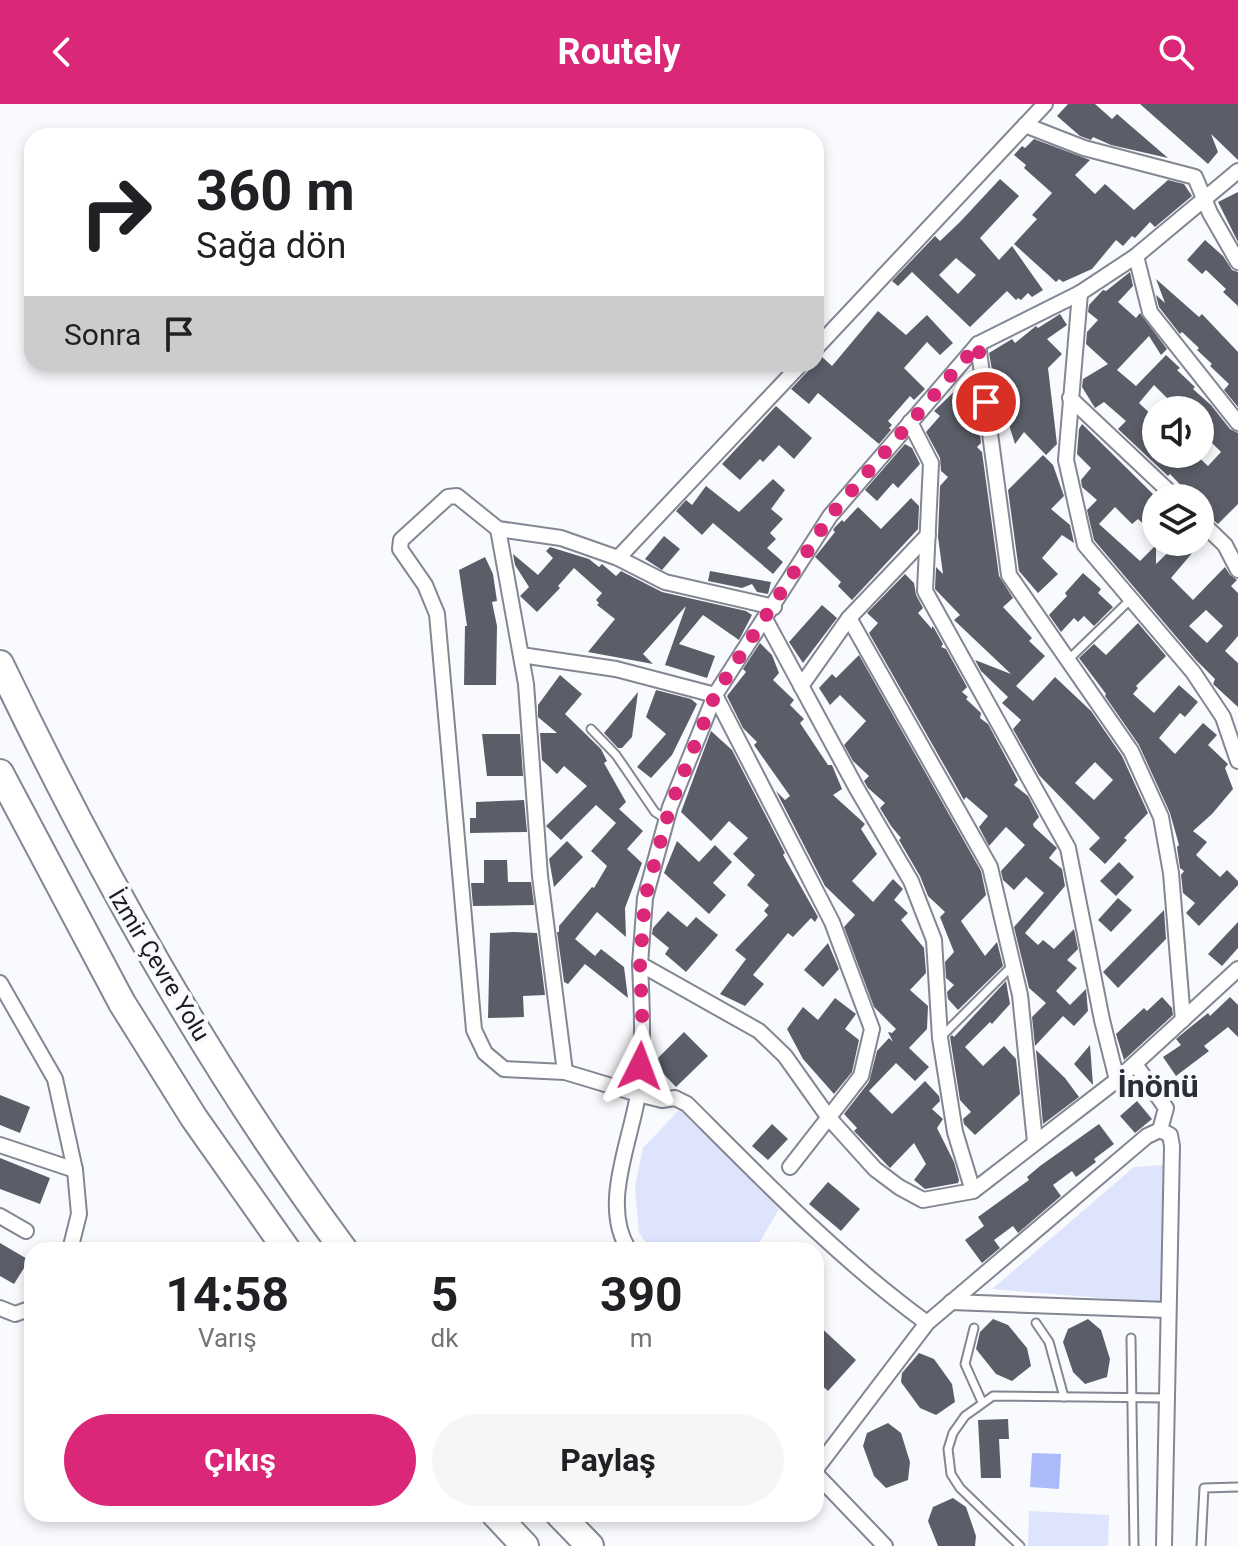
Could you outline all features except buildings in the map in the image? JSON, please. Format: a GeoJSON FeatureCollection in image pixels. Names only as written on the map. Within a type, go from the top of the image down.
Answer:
{"type":"FeatureCollection","features":[{"type":"Feature","properties":{"kind":"highway","name":"İzmir Çevre Yolu"},"geometry":{"type":"LineString","coordinates":[[4,673],[99,864],[161,971],[276,1155],[338,1242]]}},
{"type":"Feature","properties":{"kind":"highway","name":"İzmir Çevre Yolu"},"geometry":{"type":"LineString","coordinates":[[0,773],[122,1003],[194,1118],[281,1242]]}},
{"type":"Feature","properties":{"kind":"highway"},"geometry":{"type":"LineString","coordinates":[[502,1522],[525,1546]]}},
{"type":"Feature","properties":{"kind":"highway"},"geometry":{"type":"LineString","coordinates":[[567,1522],[590,1546]]}},
{"type":"Feature","properties":{"kind":"street"},"geometry":{"type":"LineString","coordinates":[[824,339],[1045,104]]}},
{"type":"Feature","properties":{"kind":"street"},"geometry":{"type":"LineString","coordinates":[[1025,125],[1084,148],[1195,177],[1210,213],[1238,262]]}},
{"type":"Feature","properties":{"kind":"street"},"geometry":{"type":"LineString","coordinates":[[624,1242],[618,1213],[618,1191],[638,1094],[643,1038],[640,964],[645,898],[667,820],[715,695],[830,516],[978,344],[1080,293],[1136,256],[1238,171]]}},
{"type":"Feature","properties":{"kind":"street"},"geometry":{"type":"LineString","coordinates":[[1136,256],[1150,312],[1238,423]]}},
{"type":"Feature","properties":{"kind":"street"},"geometry":{"type":"LineString","coordinates":[[1080,293],[1066,460],[1085,545],[1193,672],[1223,717],[1238,761]]}},
{"type":"Feature","properties":{"kind":"street"},"geometry":{"type":"LineString","coordinates":[[978,344],[1009,575],[1131,751],[1161,817],[1171,873],[1183,1020]]}},
{"type":"Feature","properties":{"kind":"street"},"geometry":{"type":"LineString","coordinates":[[618,558],[793,372]]}},
{"type":"Feature","properties":{"kind":"street"},"geometry":{"type":"LineString","coordinates":[[1070,398],[1161,484]]}},
{"type":"Feature","properties":{"kind":"street"},"geometry":{"type":"LineString","coordinates":[[910,422],[931,463],[925,591],[1068,848],[1117,1080]]}},
{"type":"Feature","properties":{"kind":"street"},"geometry":{"type":"LineString","coordinates":[[927,1323],[850,1263],[687,1104],[675,1098],[662,1100],[638,1094],[565,1072],[504,1069],[485,1053],[474,1030],[437,614],[425,585],[400,549],[401,540],[448,497],[457,496],[498,529],[561,538],[618,558],[665,582],[769,613],[801,686],[911,881],[934,940],[940,1038],[955,1132],[973,1191]]}},
{"type":"Feature","properties":{"kind":"street"},"geometry":{"type":"LineString","coordinates":[[498,529],[526,684],[540,876],[565,1072]]}},
{"type":"Feature","properties":{"kind":"street"},"geometry":{"type":"LineString","coordinates":[[1214,534],[1225,545],[1238,570]]}},
{"type":"Feature","properties":{"kind":"street"},"geometry":{"type":"LineString","coordinates":[[801,686],[849,618],[928,535]]}},
{"type":"Feature","properties":{"kind":"street"},"geometry":{"type":"LineString","coordinates":[[849,618],[990,867],[1020,995],[1035,1142]]}},
{"type":"Feature","properties":{"kind":"street"},"geometry":{"type":"LineString","coordinates":[[521,655],[616,669],[715,695],[832,922],[872,1029],[861,1076],[790,1167]]}},
{"type":"Feature","properties":{"kind":"street"},"geometry":{"type":"LineString","coordinates":[[640,964],[759,1031],[785,1056],[829,1118],[875,1169],[923,1200],[973,1191],[1117,1080],[1238,969]]}},
{"type":"Feature","properties":{"kind":"street"},"geometry":{"type":"LineString","coordinates":[[0,983],[55,1079],[75,1170],[79,1214],[72,1242]]}},
{"type":"Feature","properties":{"kind":"street"},"geometry":{"type":"LineString","coordinates":[[824,1460],[927,1323],[1147,1136],[1160,1130],[1166,1108],[1135,1064]]}},
{"type":"Feature","properties":{"kind":"street"},"geometry":{"type":"LineString","coordinates":[[1160,1130],[1170,1135],[1172,1146],[1164,1546]]}},
{"type":"Feature","properties":{"kind":"street"},"geometry":{"type":"LineString","coordinates":[[0,1145],[75,1170]]}},
{"type":"Feature","properties":{"kind":"street"},"geometry":{"type":"LineString","coordinates":[[0,1216],[26,1231]]}},
{"type":"Feature","properties":{"kind":"street"},"geometry":{"type":"LineString","coordinates":[[951,1302],[1168,1310]]}},
{"type":"Feature","properties":{"kind":"street"},"geometry":{"type":"LineString","coordinates":[[0,1308],[15,1314],[24,1311]]}},
{"type":"Feature","properties":{"kind":"street"},"geometry":{"type":"LineString","coordinates":[[824,1480],[885,1546]]}},
{"type":"Feature","properties":{"kind":"lane"},"geometry":{"type":"LineString","coordinates":[[1068,660],[1131,599]]}},
{"type":"Feature","properties":{"kind":"lane"},"geometry":{"type":"LineString","coordinates":[[0,655],[4,673]]}},
{"type":"Feature","properties":{"kind":"lane"},"geometry":{"type":"LineString","coordinates":[[591,729],[616,755],[655,812],[667,820]]}},
{"type":"Feature","properties":{"kind":"lane"},"geometry":{"type":"LineString","coordinates":[[940,1038],[1013,965]]}},
{"type":"Feature","properties":{"kind":"lane"},"geometry":{"type":"LineString","coordinates":[[1036,1323],[1049,1342],[1064,1397]]}},
{"type":"Feature","properties":{"kind":"lane"},"geometry":{"type":"LineString","coordinates":[[974,1328],[965,1364],[982,1402]]}},
{"type":"Feature","properties":{"kind":"lane"},"geometry":{"type":"LineString","coordinates":[[1131,1338],[1134,1546]]}},
{"type":"Feature","properties":{"kind":"lane"},"geometry":{"type":"LineString","coordinates":[[1020,1546],[960,1488],[948,1466],[948,1449],[953,1433],[965,1416],[993,1396],[1166,1398]]}},
{"type":"Feature","properties":{"kind":"lane"},"geometry":{"type":"LineString","coordinates":[[1201,1546],[1204,1488],[1238,1487]]}},
{"type":"Feature","properties":{"kind":"shaded area"},"geometry":{"type":"Polygon","coordinates":[[[681,1108],[779,1209],[760,1242],[646,1242],[639,1233],[635,1187],[643,1148],[681,1108]]]}},
{"type":"Feature","properties":{"kind":"shaded area"},"geometry":{"type":"Polygon","coordinates":[[[1164,1165],[1163,1303],[992,1289],[1134,1167],[1164,1165]]]}},
{"type":"Feature","properties":{"kind":"shaded area"},"geometry":{"type":"Polygon","coordinates":[[[1029,1511],[1109,1515],[1108,1546],[1028,1546],[1029,1511]]]}},
{"type":"Feature","properties":{"kind":"water"},"geometry":{"type":"Polygon","coordinates":[[[1032,1453],[1061,1454],[1059,1489],[1030,1487],[1032,1453]]]}},
{"type":"Feature","properties":{"kind":"district","name":"İnönü"},"geometry":{"type":"Point","coordinates":[1158,1086]}},
{"type":"Feature","properties":{"kind":"route"},"geometry":{"type":"LineString","coordinates":[[640,1066],[643,1038],[640,964],[645,898],[670,807],[715,695],[830,516],[978,344],[986,402]]}}]}
